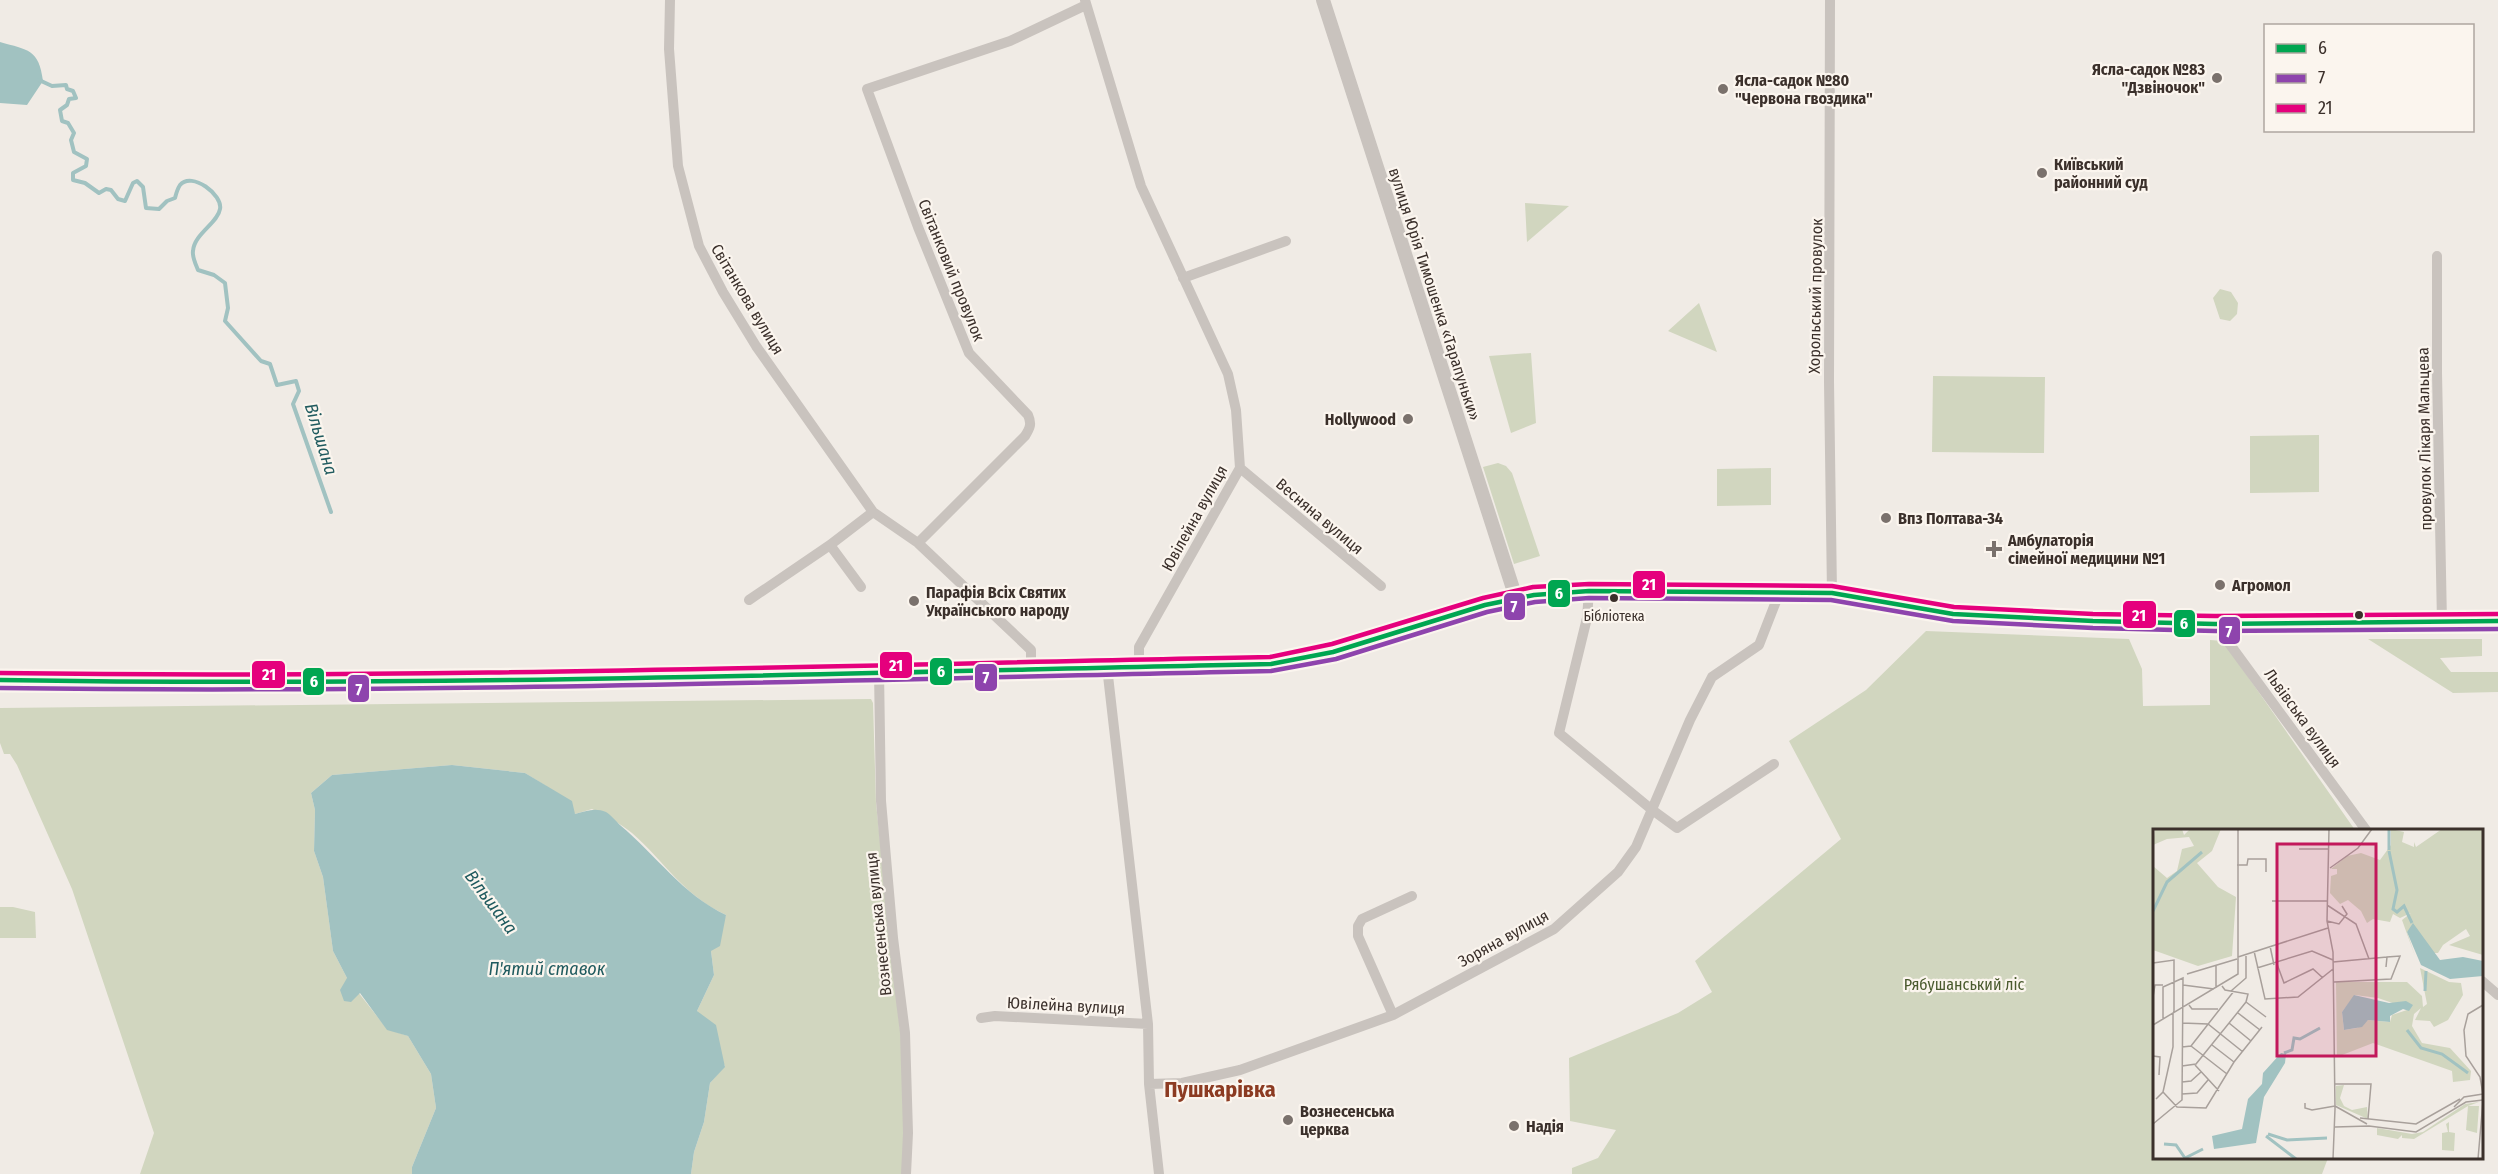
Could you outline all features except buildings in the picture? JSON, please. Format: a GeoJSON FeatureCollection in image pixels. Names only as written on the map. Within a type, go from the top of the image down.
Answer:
{"type":"FeatureCollection","features":[{"type":"Feature","properties":{"kind":"main road"},"geometry":{"type":"LineString","coordinates":[[0,680],[129,682],[558,678],[1232,666],[1303,661],[1516,598],[1589,591],[1832,593],[1953,614],[1988,617],[2215,624],[2498,621]]}},
{"type":"Feature","properties":{"kind":"street","name":"Світанкова вулиця"},"geometry":{"type":"LineString","coordinates":[[670,0],[669,49],[676,156],[699,246],[756,346],[873,512],[918,543],[1031,650],[1031,668]]}},
{"type":"Feature","properties":{"kind":"street","name":"вулиця Юрія Тимошенка «Тарапуньки»"},"geometry":{"type":"LineString","coordinates":[[1323,0],[1516,598]]}},
{"type":"Feature","properties":{"kind":"street","name":"Хорольський провулок"},"geometry":{"type":"LineString","coordinates":[[1830,0],[1829,382],[1832,593]]}},
{"type":"Feature","properties":{"kind":"street","name":"Світанковий провулок"},"geometry":{"type":"LineString","coordinates":[[918,543],[1025,436],[1030,427],[1030,421],[1028,415],[969,354],[867,89],[1010,41],[1086,3]]}},
{"type":"Feature","properties":{"kind":"street","name":"Ювілейна вулиця"},"geometry":{"type":"LineString","coordinates":[[1086,3],[1141,186],[1232,386],[1236,410],[1240,468],[1139,647],[1139,667]]}},
{"type":"Feature","properties":{"kind":"street"},"geometry":{"type":"LineString","coordinates":[[1183,278],[1286,241]]}},
{"type":"Feature","properties":{"kind":"street","name":"провулок Лікаря Мальцева"},"geometry":{"type":"LineString","coordinates":[[2437,256],[2442,622]]}},
{"type":"Feature","properties":{"kind":"street","name":"Весняна вулиця"},"geometry":{"type":"LineString","coordinates":[[1240,468],[1381,586]]}},
{"type":"Feature","properties":{"kind":"street"},"geometry":{"type":"LineString","coordinates":[[748,600],[830,545],[873,512]]}},
{"type":"Feature","properties":{"kind":"street"},"geometry":{"type":"LineString","coordinates":[[830,545],[861,587]]}},
{"type":"Feature","properties":{"kind":"street"},"geometry":{"type":"LineString","coordinates":[[1589,591],[1587,618],[1559,733],[1677,828],[1774,764]]}},
{"type":"Feature","properties":{"kind":"street","name":"Зоряна вулиця"},"geometry":{"type":"LineString","coordinates":[[1149,1084],[1182,1083],[1240,1070],[1394,1015],[1554,929],[1618,872],[1636,847],[1690,720],[1712,677],[1759,645],[1780,591]]}},
{"type":"Feature","properties":{"kind":"street","name":"Львівська вулиця"},"geometry":{"type":"LineString","coordinates":[[2215,624],[2365,829]]}},
{"type":"Feature","properties":{"kind":"street","name":"Ювілейна вулиця"},"geometry":{"type":"LineString","coordinates":[[1107,667],[1149,1024],[1149,1084],[1159,1174]]}},
{"type":"Feature","properties":{"kind":"street","name":"Вознесенська вулиця"},"geometry":{"type":"LineString","coordinates":[[879,671],[881,801],[893,938],[905,1034],[909,1133],[906,1174]]}},
{"type":"Feature","properties":{"kind":"street"},"geometry":{"type":"LineString","coordinates":[[1394,1015],[1358,936],[1358,926],[1362,919],[1412,896]]}},
{"type":"Feature","properties":{"kind":"street"},"geometry":{"type":"LineString","coordinates":[[2483,983],[2498,995]]}},
{"type":"Feature","properties":{"kind":"street","name":"Ювілейна вулиця"},"geometry":{"type":"LineString","coordinates":[[981,1018],[995,1016],[1149,1024]]}},
{"type":"Feature","properties":{"kind":"green space"},"geometry":{"type":"Polygon","coordinates":[[[1525,203],[1569,206],[1527,242],[1525,203]]]}},
{"type":"Feature","properties":{"kind":"green space"},"geometry":{"type":"Polygon","coordinates":[[[2220,289],[2231,292],[2238,303],[2237,314],[2230,321],[2220,319],[2213,298],[2220,289]]]}},
{"type":"Feature","properties":{"kind":"green space"},"geometry":{"type":"Polygon","coordinates":[[[1699,303],[1717,352],[1668,331],[1699,303]]]}},
{"type":"Feature","properties":{"kind":"green space"},"geometry":{"type":"Polygon","coordinates":[[[1531,353],[1536,423],[1511,433],[1489,356],[1531,353]]]}},
{"type":"Feature","properties":{"kind":"green space"},"geometry":{"type":"Polygon","coordinates":[[[1933,376],[2045,377],[2044,453],[1932,452],[1933,376]]]}},
{"type":"Feature","properties":{"kind":"green space"},"geometry":{"type":"Polygon","coordinates":[[[2319,435],[2319,492],[2250,493],[2250,436],[2319,435]]]}},
{"type":"Feature","properties":{"kind":"green space"},"geometry":{"type":"Polygon","coordinates":[[[1498,463],[1506,466],[1512,473],[1540,556],[1514,564],[1483,467],[1498,463]]]}},
{"type":"Feature","properties":{"kind":"green space"},"geometry":{"type":"Polygon","coordinates":[[[1771,468],[1771,505],[1717,506],[1717,469],[1771,468]]]}},
{"type":"Feature","properties":{"kind":"green space","name":"Рябушанський ліс"},"geometry":{"type":"Polygon","coordinates":[[[1926,631],[2129,639],[2142,669],[2143,706],[2210,705],[2210,640],[2223,641],[2354,829],[2153,829],[2153,1159],[2328,1159],[2322,1174],[1572,1174],[1572,1168],[1598,1158],[1616,1130],[1570,1121],[1569,1058],[1678,1013],[1712,992],[1695,961],[1841,839],[1789,741],[1866,690],[1926,631]]]}},
{"type":"Feature","properties":{"kind":"green space"},"geometry":{"type":"Polygon","coordinates":[[[2368,639],[2482,639],[2482,656],[2440,658],[2451,672],[2498,672],[2498,692],[2453,693],[2368,639]]]}},
{"type":"Feature","properties":{"kind":"green space"},"geometry":{"type":"Polygon","coordinates":[[[871,699],[873,703],[876,803],[902,1049],[904,1174],[691,1174],[694,1152],[704,1122],[710,1083],[725,1066],[697,1011],[714,975],[711,951],[726,915],[698,898],[632,833],[607,817],[592,809],[575,814],[546,786],[525,773],[452,765],[332,775],[311,793],[315,810],[314,851],[323,877],[333,951],[347,978],[387,1029],[408,1036],[431,1074],[436,1108],[412,1167],[412,1174],[140,1174],[154,1133],[72,889],[17,765],[10,754],[4,754],[0,743],[0,708],[871,699]]]}},
{"type":"Feature","properties":{"kind":"green space"},"geometry":{"type":"Polygon","coordinates":[[[0,907],[13,907],[35,912],[36,938],[0,938],[0,907]]]}},
{"type":"Feature","properties":{"kind":"water"},"geometry":{"type":"Polygon","coordinates":[[[0,42],[25,49],[39,63],[43,81],[27,105],[0,103],[0,42]]]}},
{"type":"Feature","properties":{"kind":"water","name":"П'ятий ставок"},"geometry":{"type":"Polygon","coordinates":[[[452,765],[525,773],[572,801],[575,814],[594,810],[606,812],[683,886],[696,897],[726,915],[720,946],[711,951],[714,975],[697,1011],[716,1025],[725,1067],[710,1083],[704,1122],[694,1152],[691,1174],[412,1174],[412,1167],[436,1108],[431,1074],[408,1036],[387,1030],[360,993],[351,1002],[344,1001],[340,990],[347,978],[333,951],[323,877],[314,851],[315,810],[311,793],[332,775],[452,765]]]}},
{"type":"Feature","properties":{"kind":"waterway","name":"Вільшана"},"geometry":{"type":"LineString","coordinates":[[39,80],[52,86],[66,85],[67,89],[73,91],[76,98],[69,99],[67,105],[60,110],[62,121],[68,123],[74,133],[71,140],[74,152],[87,159],[86,166],[73,173],[73,180],[85,183],[99,193],[106,189],[111,190],[118,199],[125,201],[133,183],[137,181],[143,187],[146,208],[159,209],[167,201],[175,198],[180,185],[185,181],[206,186],[217,197],[220,209],[215,219],[194,245],[195,263],[198,270],[214,275],[225,283],[228,308],[225,321],[261,361],[270,364],[277,385],[296,381],[299,391],[293,404],[331,512]]}},
{"type":"Feature","properties":{"kind":"transit line","name":"21"},"geometry":{"type":"LineString","coordinates":[[0,673],[476,673],[1270,657],[1332,644],[1483,598],[1533,587],[1589,584],[1832,586],[1954,607],[2093,614],[2215,616],[2498,614]]}},
{"type":"Feature","properties":{"kind":"transit line","name":"6"},"geometry":{"type":"LineString","coordinates":[[0,680],[159,682],[477,680],[1271,664],[1333,652],[1485,605],[1534,595],[1589,591],[1832,593],[1953,614],[2093,621],[2215,624],[2498,621]]}},
{"type":"Feature","properties":{"kind":"transit line","name":"7"},"geometry":{"type":"LineString","coordinates":[[0,688],[477,688],[1271,671],[1336,659],[1487,612],[1535,602],[1589,598],[1831,600],[1953,621],[2093,628],[2215,631],[2498,629]]}},
{"type":"Feature","properties":{"kind":"place","name":"Ясла-садок №83 \"Дзвіночок\""},"geometry":{"type":"Point","coordinates":[2217,78]}},
{"type":"Feature","properties":{"kind":"place","name":"Ясла-садок №80 \"Червона гвоздика\""},"geometry":{"type":"Point","coordinates":[1723,89]}},
{"type":"Feature","properties":{"kind":"place","name":"Київський районний суд"},"geometry":{"type":"Point","coordinates":[2042,173]}},
{"type":"Feature","properties":{"kind":"place","name":"Hollywood"},"geometry":{"type":"Point","coordinates":[1408,419]}},
{"type":"Feature","properties":{"kind":"place","name":"Впз Полтава-34"},"geometry":{"type":"Point","coordinates":[1886,518]}},
{"type":"Feature","properties":{"kind":"place","name":"Амбулаторія сімейної медицини №1"},"geometry":{"type":"Point","coordinates":[1994,549]}},
{"type":"Feature","properties":{"kind":"place","name":"Агромол"},"geometry":{"type":"Point","coordinates":[2220,585]}},
{"type":"Feature","properties":{"kind":"place","name":"Бібліотека"},"geometry":{"type":"Point","coordinates":[1614,598]}},
{"type":"Feature","properties":{"kind":"place","name":"Парафія Всіх Святих Українського народу"},"geometry":{"type":"Point","coordinates":[914,601]}},
{"type":"Feature","properties":{"kind":"place","name":"Вознесенська церква"},"geometry":{"type":"Point","coordinates":[1288,1120]}},
{"type":"Feature","properties":{"kind":"place","name":"Надія"},"geometry":{"type":"Point","coordinates":[1514,1126]}},
{"type":"Feature","properties":{"kind":"district","name":"Пушкарівка"},"geometry":{"type":"Point","coordinates":[1220,1089]}}]}
